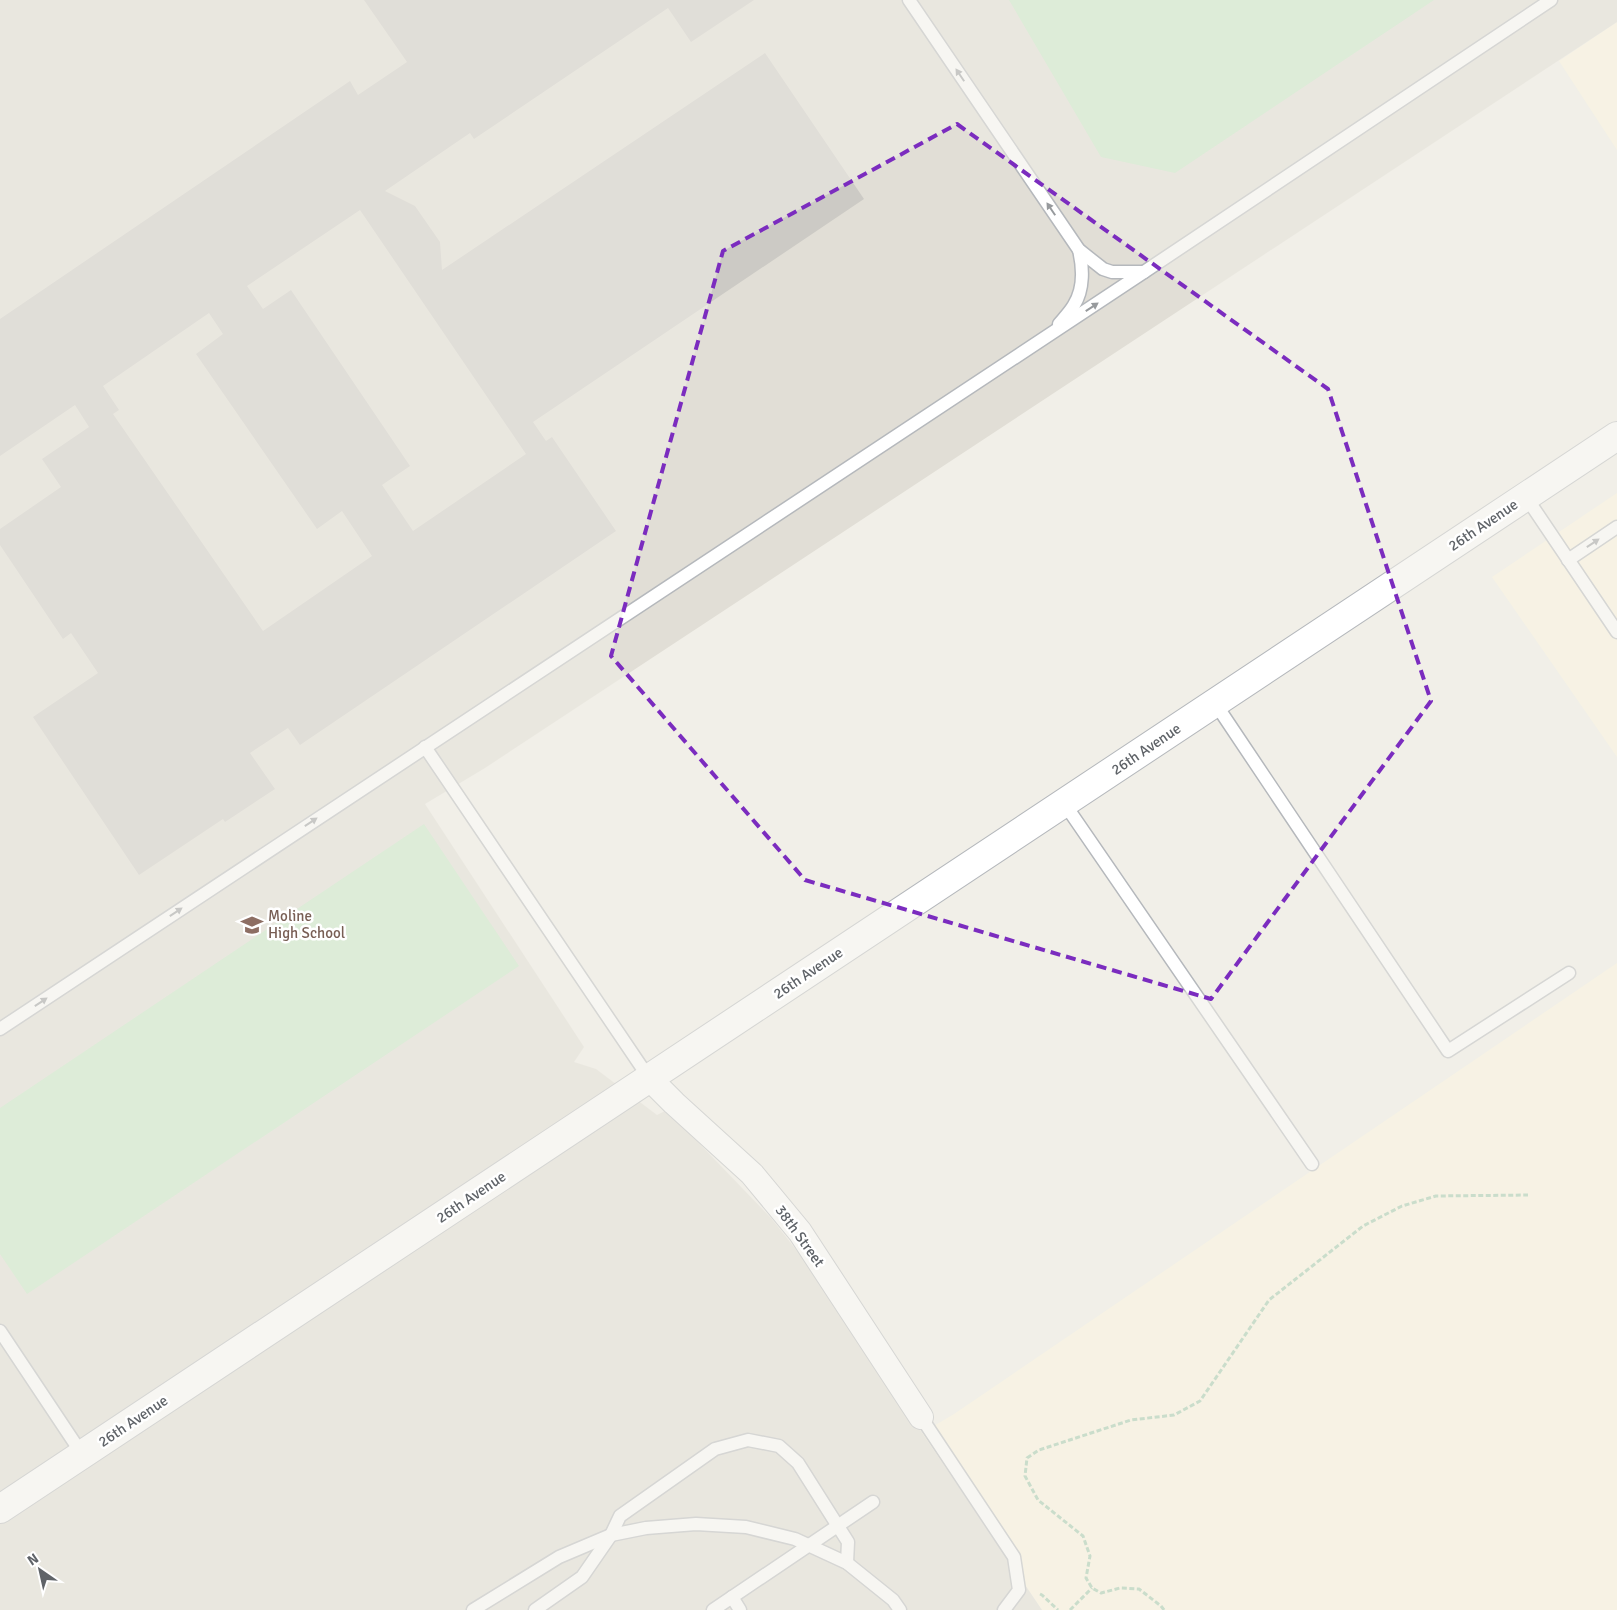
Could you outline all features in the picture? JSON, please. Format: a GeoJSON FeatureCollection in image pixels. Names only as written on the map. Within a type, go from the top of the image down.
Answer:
{"type":"FeatureCollection","features":[{"type":"Feature","properties":{"kind":"street","name":"26th Avenue"},"geometry":{"type":"LineString","coordinates":[[0,1510],[1617,436]]}},
{"type":"Feature","properties":{"kind":"street","name":"38th Street"},"geometry":{"type":"LineString","coordinates":[[649,1078],[752,1174],[800,1232],[921,1417]]}},
{"type":"Feature","properties":{"kind":"lane"},"geometry":{"type":"LineString","coordinates":[[910,0],[1078,250],[1098,266],[1112,272],[1144,272]]}},
{"type":"Feature","properties":{"kind":"lane"},"geometry":{"type":"LineString","coordinates":[[0,1029],[1051,334],[1551,0]]}},
{"type":"Feature","properties":{"kind":"lane"},"geometry":{"type":"LineString","coordinates":[[1051,334],[1074,305],[1081,289],[1081,261],[1078,250]]}},
{"type":"Feature","properties":{"kind":"lane"},"geometry":{"type":"LineString","coordinates":[[1526,497],[1617,632]]}},
{"type":"Feature","properties":{"kind":"lane"},"geometry":{"type":"LineString","coordinates":[[1568,560],[1617,527]]}},
{"type":"Feature","properties":{"kind":"lane"},"geometry":{"type":"LineString","coordinates":[[1215,703],[1448,1051],[1569,973]]}},
{"type":"Feature","properties":{"kind":"lane"},"geometry":{"type":"LineString","coordinates":[[425,747],[649,1078]]}},
{"type":"Feature","properties":{"kind":"lane"},"geometry":{"type":"LineString","coordinates":[[1064,803],[1312,1164]]}},
{"type":"Feature","properties":{"kind":"lane"},"geometry":{"type":"LineString","coordinates":[[0,1332],[82,1454]]}},
{"type":"Feature","properties":{"kind":"lane"},"geometry":{"type":"LineString","coordinates":[[921,1417],[1014,1557],[1019,1590],[1004,1610]]}},
{"type":"Feature","properties":{"kind":"lane"},"geometry":{"type":"LineString","coordinates":[[535,1610],[582,1577],[611,1535],[620,1516],[715,1449],[748,1440],[779,1446],[798,1463],[848,1542],[847,1563]]}},
{"type":"Feature","properties":{"kind":"lane"},"geometry":{"type":"LineString","coordinates":[[713,1610],[873,1502]]}},
{"type":"Feature","properties":{"kind":"lane"},"geometry":{"type":"LineString","coordinates":[[473,1610],[559,1557],[611,1535],[646,1528],[696,1524],[746,1527],[795,1539],[847,1563],[893,1600],[900,1610]]}},
{"type":"Feature","properties":{"kind":"lane"},"geometry":{"type":"LineString","coordinates":[[732,1597],[740,1610]]}},
{"type":"Feature","properties":{"kind":"path"},"geometry":{"type":"LineString","coordinates":[[1164,1610],[1139,1589],[1120,1588],[1101,1593],[1092,1588],[1086,1578],[1090,1556],[1083,1536],[1038,1500],[1024,1476],[1027,1458],[1039,1450],[1131,1420],[1174,1415],[1200,1401],[1269,1300],[1363,1226],[1402,1206],[1436,1196],[1528,1195]]}},
{"type":"Feature","properties":{"kind":"path"},"geometry":{"type":"LineString","coordinates":[[1070,1610],[1092,1588]]}},
{"type":"Feature","properties":{"kind":"highlighted area"},"geometry":{"type":"Polygon","coordinates":[[[957,124],[1328,389],[1431,701],[1211,999],[805,880],[611,656],[723,251],[957,124]]]}},
{"type":"Feature","properties":{"kind":"shaded area","name":"Moline High School"},"geometry":{"type":"Polygon","coordinates":[[[0,0],[1617,0],[1617,22],[485,768],[425,804],[584,1047],[574,1062],[596,1069],[657,1115],[667,1110],[771,1218],[809,1266],[1042,1610],[0,1610],[0,0]]]}},
{"type":"Feature","properties":{"kind":"shaded area"},"geometry":{"type":"Polygon","coordinates":[[[1617,22],[1617,150],[1559,61],[1617,22]]]}},
{"type":"Feature","properties":{"kind":"shaded area"},"geometry":{"type":"Polygon","coordinates":[[[1617,493],[1617,757],[1492,577],[1617,493]]]}},
{"type":"Feature","properties":{"kind":"shaded area"},"geometry":{"type":"Polygon","coordinates":[[[1617,963],[1617,1610],[1042,1610],[922,1433],[954,1414],[1617,963]]]}},
{"type":"Feature","properties":{"kind":"green space"},"geometry":{"type":"Polygon","coordinates":[[[1009,0],[1434,0],[1175,173],[1101,157],[1009,0]]]}},
{"type":"Feature","properties":{"kind":"green space"},"geometry":{"type":"Polygon","coordinates":[[[424,824],[519,966],[27,1294],[0,1254],[0,1108],[424,824]]]}},
{"type":"Feature","properties":{"kind":"building"},"geometry":{"type":"Polygon","coordinates":[[[364,0],[754,0],[691,42],[668,8],[474,139],[470,133],[385,191],[415,206],[440,242],[442,270],[765,53],[864,199],[533,422],[546,441],[552,437],[616,531],[300,745],[288,728],[250,753],[275,789],[225,822],[223,819],[139,875],[33,717],[98,673],[71,633],[63,639],[0,545],[0,529],[61,487],[42,459],[89,427],[75,405],[0,456],[0,319],[350,81],[358,95],[407,62],[364,0]],[[360,210],[247,286],[263,309],[291,290],[410,466],[382,485],[413,531],[526,454],[360,210]],[[209,313],[103,386],[119,410],[113,414],[263,631],[372,556],[342,511],[317,529],[196,354],[223,334],[209,313]]]}},
{"type":"Feature","properties":{"kind":"place","name":"Moline High School"},"geometry":{"type":"Point","coordinates":[252,925]}}]}
